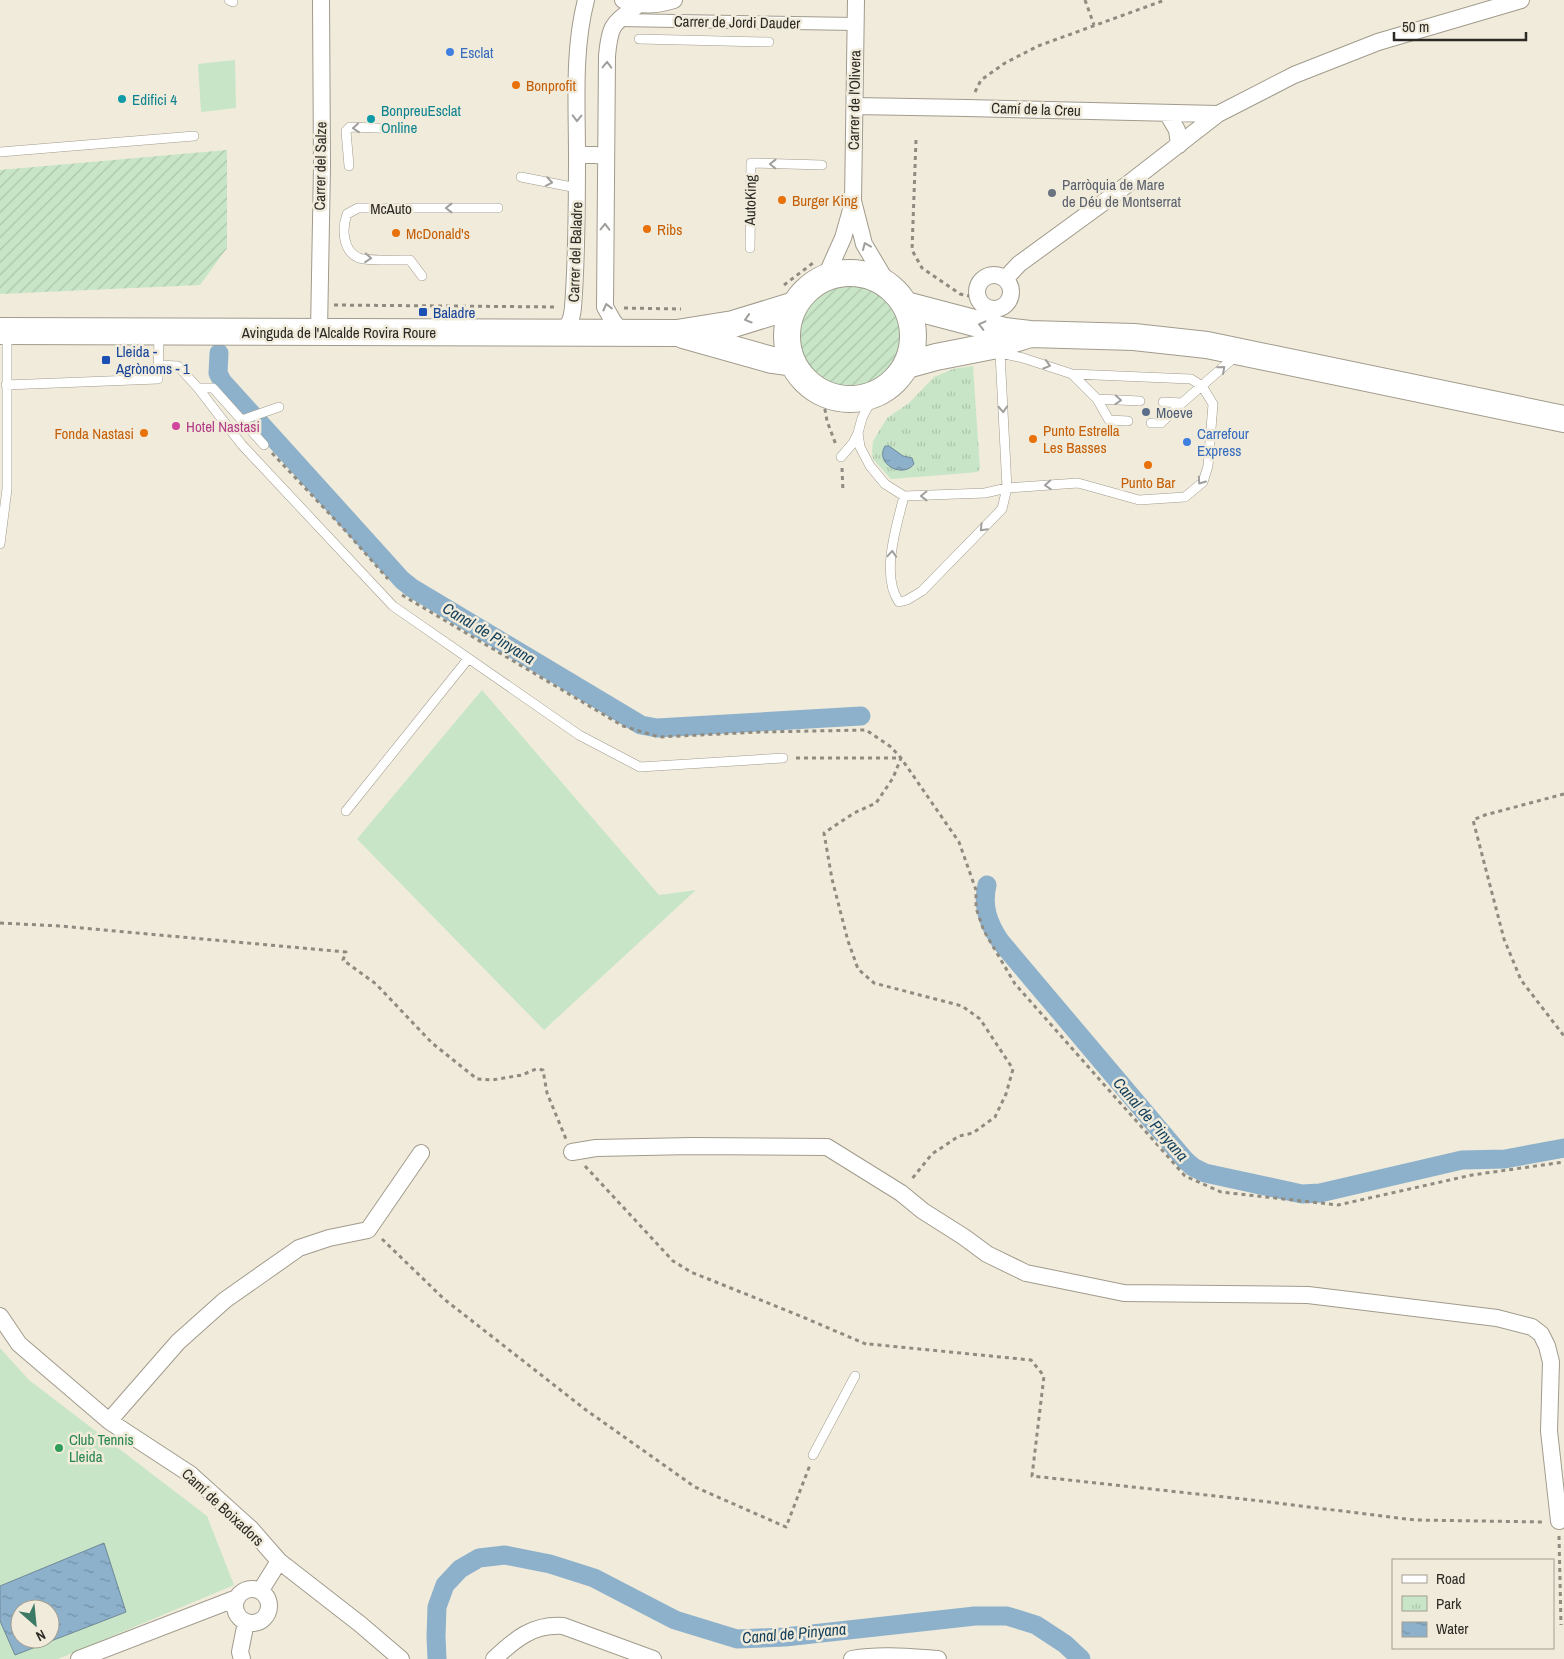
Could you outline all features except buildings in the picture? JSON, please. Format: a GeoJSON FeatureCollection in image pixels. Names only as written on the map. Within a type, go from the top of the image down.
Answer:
{"type":"FeatureCollection","features":[{"type":"Feature","properties":{"kind":"main road"},"geometry":{"type":"LineString","coordinates":[[843,273],[862,274],[881,280],[889,286],[906,305],[914,335],[907,365],[902,373],[890,386],[874,395],[853,400],[832,397],[804,381],[789,354],[787,334],[788,324],[795,305],[808,289],[825,278],[843,273]]}},
{"type":"Feature","properties":{"kind":"main road"},"geometry":{"type":"LineString","coordinates":[[678,333],[733,324],[795,305]]}},
{"type":"Feature","properties":{"kind":"main road"},"geometry":{"type":"LineString","coordinates":[[906,305],[1005,331],[1030,334],[1134,337],[1198,344],[1564,419]]}},
{"type":"Feature","properties":{"kind":"main road","name":"Avinguda de l'Alcalde Rovira Roure"},"geometry":{"type":"LineString","coordinates":[[4,331],[678,333]]}},
{"type":"Feature","properties":{"kind":"main road"},"geometry":{"type":"LineString","coordinates":[[678,333],[772,360],[793,363]]}},
{"type":"Feature","properties":{"kind":"main road"},"geometry":{"type":"LineString","coordinates":[[907,365],[936,356],[996,350],[1030,334]]}},
{"type":"Feature","properties":{"kind":"street","name":"Carrer del Salze"},"geometry":{"type":"LineString","coordinates":[[319,331],[322,166],[321,0]]}},
{"type":"Feature","properties":{"kind":"street","name":"Carrer del Baladre"},"geometry":{"type":"LineString","coordinates":[[561,332],[571,320],[574,307],[578,52],[580,22],[586,0]]}},
{"type":"Feature","properties":{"kind":"street"},"geometry":{"type":"LineString","coordinates":[[618,20],[630,2],[658,5],[674,0]]}},
{"type":"Feature","properties":{"kind":"street","name":"Carrer de l'Olivera"},"geometry":{"type":"LineString","coordinates":[[825,278],[844,238],[853,201],[856,0]]}},
{"type":"Feature","properties":{"kind":"street","name":"Camí de la Creu"},"geometry":{"type":"LineString","coordinates":[[1005,279],[1019,264],[1115,194],[1218,114],[1294,75],[1378,42],[1521,0]]}},
{"type":"Feature","properties":{"kind":"street","name":"Carrer del Baladre"},"geometry":{"type":"LineString","coordinates":[[618,20],[612,27],[607,56],[605,307],[612,321],[623,333]]}},
{"type":"Feature","properties":{"kind":"street","name":"Carrer de Jordi Dauder"},"geometry":{"type":"LineString","coordinates":[[618,20],[856,24]]}},
{"type":"Feature","properties":{"kind":"street","name":"Camí de la Creu"},"geometry":{"type":"LineString","coordinates":[[854,106],[1218,114]]}},
{"type":"Feature","properties":{"kind":"street"},"geometry":{"type":"LineString","coordinates":[[1167,113],[1177,130],[1179,145]]}},
{"type":"Feature","properties":{"kind":"street"},"geometry":{"type":"LineString","coordinates":[[577,162],[596,155],[606,158]]}},
{"type":"Feature","properties":{"kind":"street"},"geometry":{"type":"LineString","coordinates":[[577,162],[600,171],[606,179]]}},
{"type":"Feature","properties":{"kind":"street","name":"Carrer de l'Olivera"},"geometry":{"type":"LineString","coordinates":[[853,201],[864,244],[889,286]]}},
{"type":"Feature","properties":{"kind":"street"},"geometry":{"type":"LineString","coordinates":[[994,275],[1005,279],[1010,287],[1011,292],[1008,302],[1000,308],[985,306],[978,298],[978,288],[984,279],[994,275]]}},
{"type":"Feature","properties":{"kind":"street"},"geometry":{"type":"LineString","coordinates":[[572,1152],[596,1148],[730,1145],[827,1147],[901,1193],[923,1211],[987,1254],[1026,1273],[1124,1293],[1308,1295],[1497,1318],[1532,1327],[1541,1334],[1547,1346],[1550,1362],[1549,1432],[1559,1521]]}},
{"type":"Feature","properties":{"kind":"street"},"geometry":{"type":"LineString","coordinates":[[109,1421],[178,1342],[225,1300],[298,1248],[329,1238],[368,1230],[421,1153]]}},
{"type":"Feature","properties":{"kind":"street","name":"Camí de Boixadors"},"geometry":{"type":"LineString","coordinates":[[0,1316],[19,1344],[109,1421],[190,1474],[251,1530],[279,1561],[360,1624],[401,1659]]}},
{"type":"Feature","properties":{"kind":"street"},"geometry":{"type":"LineString","coordinates":[[261,1590],[279,1561]]}},
{"type":"Feature","properties":{"kind":"street"},"geometry":{"type":"LineString","coordinates":[[244,1590],[261,1590],[268,1599],[269,1610],[257,1622],[246,1622],[237,1614],[235,1604],[237,1598],[244,1590]]}},
{"type":"Feature","properties":{"kind":"street"},"geometry":{"type":"LineString","coordinates":[[80,1659],[237,1598]]}},
{"type":"Feature","properties":{"kind":"street"},"geometry":{"type":"LineString","coordinates":[[242,1659],[240,1652],[246,1622]]}},
{"type":"Feature","properties":{"kind":"street"},"geometry":{"type":"LineString","coordinates":[[494,1659],[507,1646],[528,1631],[563,1626],[653,1659]]}},
{"type":"Feature","properties":{"kind":"street"},"geometry":{"type":"LineString","coordinates":[[852,1659],[894,1656],[938,1659]]}},
{"type":"Feature","properties":{"kind":"lane"},"geometry":{"type":"LineString","coordinates":[[639,40],[769,42]]}},
{"type":"Feature","properties":{"kind":"lane"},"geometry":{"type":"LineString","coordinates":[[349,166],[346,132],[350,127],[403,129]]}},
{"type":"Feature","properties":{"kind":"lane"},"geometry":{"type":"LineString","coordinates":[[0,152],[194,136]]}},
{"type":"Feature","properties":{"kind":"lane","name":"AutoKing"},"geometry":{"type":"LineString","coordinates":[[750,248],[751,163],[822,165]]}},
{"type":"Feature","properties":{"kind":"lane"},"geometry":{"type":"LineString","coordinates":[[521,177],[577,188]]}},
{"type":"Feature","properties":{"kind":"lane","name":"McAuto"},"geometry":{"type":"LineString","coordinates":[[422,276],[410,260],[360,258],[350,251],[346,243],[344,231],[347,214],[358,208],[498,208]]}},
{"type":"Feature","properties":{"kind":"lane"},"geometry":{"type":"LineString","coordinates":[[0,544],[7,489],[4,331]]}},
{"type":"Feature","properties":{"kind":"lane"},"geometry":{"type":"LineString","coordinates":[[6,384],[158,379],[159,331]]}},
{"type":"Feature","properties":{"kind":"lane"},"geometry":{"type":"LineString","coordinates":[[858,433],[860,447],[870,466],[885,484],[904,496],[986,493],[1007,488],[1078,483],[1139,500],[1185,497],[1203,482],[1208,466],[1214,404],[1202,386],[1191,379],[1072,374],[996,350],[1007,488],[1002,509],[922,590],[907,600],[899,602],[894,595],[892,586],[891,552],[904,496]]}},
{"type":"Feature","properties":{"kind":"lane"},"geometry":{"type":"LineString","coordinates":[[1151,423],[1161,423],[1241,352]]}},
{"type":"Feature","properties":{"kind":"lane"},"geometry":{"type":"LineString","coordinates":[[158,365],[178,366],[198,388],[242,445],[393,606],[579,735],[640,768],[784,758]]}},
{"type":"Feature","properties":{"kind":"lane"},"geometry":{"type":"LineString","coordinates":[[1072,374],[1097,399],[1109,420],[1128,421]]}},
{"type":"Feature","properties":{"kind":"lane"},"geometry":{"type":"LineString","coordinates":[[198,388],[213,388],[244,419],[264,445]]}},
{"type":"Feature","properties":{"kind":"lane"},"geometry":{"type":"LineString","coordinates":[[841,457],[853,443],[862,418],[874,395]]}},
{"type":"Feature","properties":{"kind":"lane"},"geometry":{"type":"LineString","coordinates":[[1097,399],[1140,401]]}},
{"type":"Feature","properties":{"kind":"lane"},"geometry":{"type":"LineString","coordinates":[[1163,402],[1182,403]]}},
{"type":"Feature","properties":{"kind":"lane"},"geometry":{"type":"LineString","coordinates":[[244,419],[279,407]]}},
{"type":"Feature","properties":{"kind":"lane"},"geometry":{"type":"LineString","coordinates":[[346,811],[468,659]]}},
{"type":"Feature","properties":{"kind":"lane"},"geometry":{"type":"LineString","coordinates":[[813,1455],[855,1376]]}},
{"type":"Feature","properties":{"kind":"path"},"geometry":{"type":"LineString","coordinates":[[1085,0],[1094,25]]}},
{"type":"Feature","properties":{"kind":"path"},"geometry":{"type":"LineString","coordinates":[[967,108],[981,80],[1005,63],[1038,46],[1165,0]]}},
{"type":"Feature","properties":{"kind":"path"},"geometry":{"type":"LineString","coordinates":[[916,140],[912,250],[922,268],[960,294],[978,298]]}},
{"type":"Feature","properties":{"kind":"path"},"geometry":{"type":"LineString","coordinates":[[822,393],[827,421],[841,457],[843,492]]}},
{"type":"Feature","properties":{"kind":"path"},"geometry":{"type":"LineString","coordinates":[[264,445],[342,527],[394,586]]}},
{"type":"Feature","properties":{"kind":"path"},"geometry":{"type":"LineString","coordinates":[[400,593],[623,726],[659,737],[759,732],[866,730],[891,747],[901,758],[958,842],[976,890],[976,908],[984,931],[1015,984],[1185,1176],[1221,1192],[1338,1204],[1472,1174],[1564,1162]]}},
{"type":"Feature","properties":{"kind":"path"},"geometry":{"type":"LineString","coordinates":[[784,758],[901,758]]}},
{"type":"Feature","properties":{"kind":"path"},"geometry":{"type":"LineString","coordinates":[[901,758],[893,778],[876,803],[854,813],[824,833],[832,879],[848,941],[858,969],[874,983],[962,1006],[980,1019],[1013,1069],[1006,1094],[995,1117],[973,1134],[959,1136],[932,1154],[901,1193]]}},
{"type":"Feature","properties":{"kind":"path"},"geometry":{"type":"LineString","coordinates":[[1564,794],[1485,815],[1473,820],[1504,939],[1522,980],[1564,1036]]}},
{"type":"Feature","properties":{"kind":"path"},"geometry":{"type":"LineString","coordinates":[[0,923],[60,926],[346,952],[343,960],[376,984],[432,1043],[476,1079],[492,1080],[522,1075],[536,1069],[543,1070],[547,1093],[572,1152],[673,1261],[691,1272],[868,1345],[1031,1360],[1044,1376],[1032,1476],[1415,1520],[1559,1521],[1561,1625]]}},
{"type":"Feature","properties":{"kind":"path"},"geometry":{"type":"LineString","coordinates":[[368,1230],[386,1242],[444,1299],[586,1410],[695,1487],[786,1527],[813,1455]]}},
{"type":"Feature","properties":{"kind":"green space"},"geometry":{"type":"Polygon","coordinates":[[[235,60],[236,108],[201,112],[198,64],[235,60]]]}},
{"type":"Feature","properties":{"kind":"green space"},"geometry":{"type":"Polygon","coordinates":[[[227,150],[227,248],[200,285],[0,294],[0,170],[227,150]]]}},
{"type":"Feature","properties":{"kind":"green space"},"geometry":{"type":"Polygon","coordinates":[[[850,283],[870,287],[888,298],[899,316],[903,336],[899,356],[888,374],[870,385],[850,389],[830,385],[812,374],[801,356],[797,336],[801,316],[812,298],[830,287],[850,283]]]}},
{"type":"Feature","properties":{"kind":"green space"},"geometry":{"type":"Polygon","coordinates":[[[973,366],[980,469],[977,472],[891,479],[873,459],[872,451],[873,441],[887,418],[909,403],[934,377],[953,369],[973,366]]]}},
{"type":"Feature","properties":{"kind":"green space"},"geometry":{"type":"Polygon","coordinates":[[[482,690],[659,895],[696,890],[544,1030],[357,839],[482,690]]]}},
{"type":"Feature","properties":{"kind":"green space","name":"Club Tennis Lleida"},"geometry":{"type":"Polygon","coordinates":[[[0,1348],[29,1380],[207,1516],[234,1585],[58,1659],[0,1659],[0,1348]]]}},
{"type":"Feature","properties":{"kind":"water"},"geometry":{"type":"Polygon","coordinates":[[[885,446],[889,446],[903,456],[912,458],[914,464],[909,468],[897,470],[886,464],[883,459],[885,446]]]}},
{"type":"Feature","properties":{"kind":"water"},"geometry":{"type":"Polygon","coordinates":[[[104,1543],[126,1612],[60,1638],[60,1599],[10,1599],[10,1644],[0,1621],[0,1586],[104,1543]]]}},
{"type":"Feature","properties":{"kind":"water"},"geometry":{"type":"Polygon","coordinates":[[[12,1649],[30,1649],[15,1655],[12,1649]]]}},
{"type":"Feature","properties":{"kind":"waterway","name":"Canal de Pinyana"},"geometry":{"type":"LineString","coordinates":[[219,353],[218,373],[222,381],[402,580],[412,588],[641,725],[657,728],[861,716]]}},
{"type":"Feature","properties":{"kind":"waterway","name":"Canal de Pinyana"},"geometry":{"type":"LineString","coordinates":[[987,885],[985,900],[987,914],[992,928],[1000,941],[1185,1160],[1193,1167],[1205,1173],[1302,1194],[1320,1193],[1462,1160],[1505,1159],[1564,1148]]}},
{"type":"Feature","properties":{"kind":"waterway","name":"Canal de Pinyana"},"geometry":{"type":"LineString","coordinates":[[437,1659],[437,1607],[445,1585],[460,1569],[479,1558],[505,1555],[550,1564],[594,1578],[675,1620],[737,1639],[785,1637],[975,1616],[1007,1616],[1036,1625],[1065,1644],[1081,1659]]}},
{"type":"Feature","properties":{"kind":"place","name":"Esclat"},"geometry":{"type":"Point","coordinates":[450,52]}},
{"type":"Feature","properties":{"kind":"place","name":"Bonprofit"},"geometry":{"type":"Point","coordinates":[516,85]}},
{"type":"Feature","properties":{"kind":"place","name":"Edifici 4"},"geometry":{"type":"Point","coordinates":[122,99]}},
{"type":"Feature","properties":{"kind":"place","name":"BonpreuEsclat Online"},"geometry":{"type":"Point","coordinates":[371,119]}},
{"type":"Feature","properties":{"kind":"place","name":"Parròquia de Mare de Déu de Montserrat"},"geometry":{"type":"Point","coordinates":[1052,193]}},
{"type":"Feature","properties":{"kind":"place","name":"Burger King"},"geometry":{"type":"Point","coordinates":[782,200]}},
{"type":"Feature","properties":{"kind":"place","name":"Ribs"},"geometry":{"type":"Point","coordinates":[647,229]}},
{"type":"Feature","properties":{"kind":"place","name":"McDonald's"},"geometry":{"type":"Point","coordinates":[396,233]}},
{"type":"Feature","properties":{"kind":"place","name":"Baladre"},"geometry":{"type":"Point","coordinates":[423,312]}},
{"type":"Feature","properties":{"kind":"place","name":"Lleida - Agrònoms - 1"},"geometry":{"type":"Point","coordinates":[106,360]}},
{"type":"Feature","properties":{"kind":"place","name":"Moeve"},"geometry":{"type":"Point","coordinates":[1146,412]}},
{"type":"Feature","properties":{"kind":"place","name":"Hotel Nastasi"},"geometry":{"type":"Point","coordinates":[176,426]}},
{"type":"Feature","properties":{"kind":"place","name":"Fonda Nastasi"},"geometry":{"type":"Point","coordinates":[144,433]}},
{"type":"Feature","properties":{"kind":"place","name":"Punto Estrella Les Basses"},"geometry":{"type":"Point","coordinates":[1033,439]}},
{"type":"Feature","properties":{"kind":"place","name":"Carrefour Express"},"geometry":{"type":"Point","coordinates":[1187,442]}},
{"type":"Feature","properties":{"kind":"place","name":"Punto Bar"},"geometry":{"type":"Point","coordinates":[1148,465]}},
{"type":"Feature","properties":{"kind":"place","name":"Club Tennis Lleida"},"geometry":{"type":"Point","coordinates":[59,1448]}}]}
